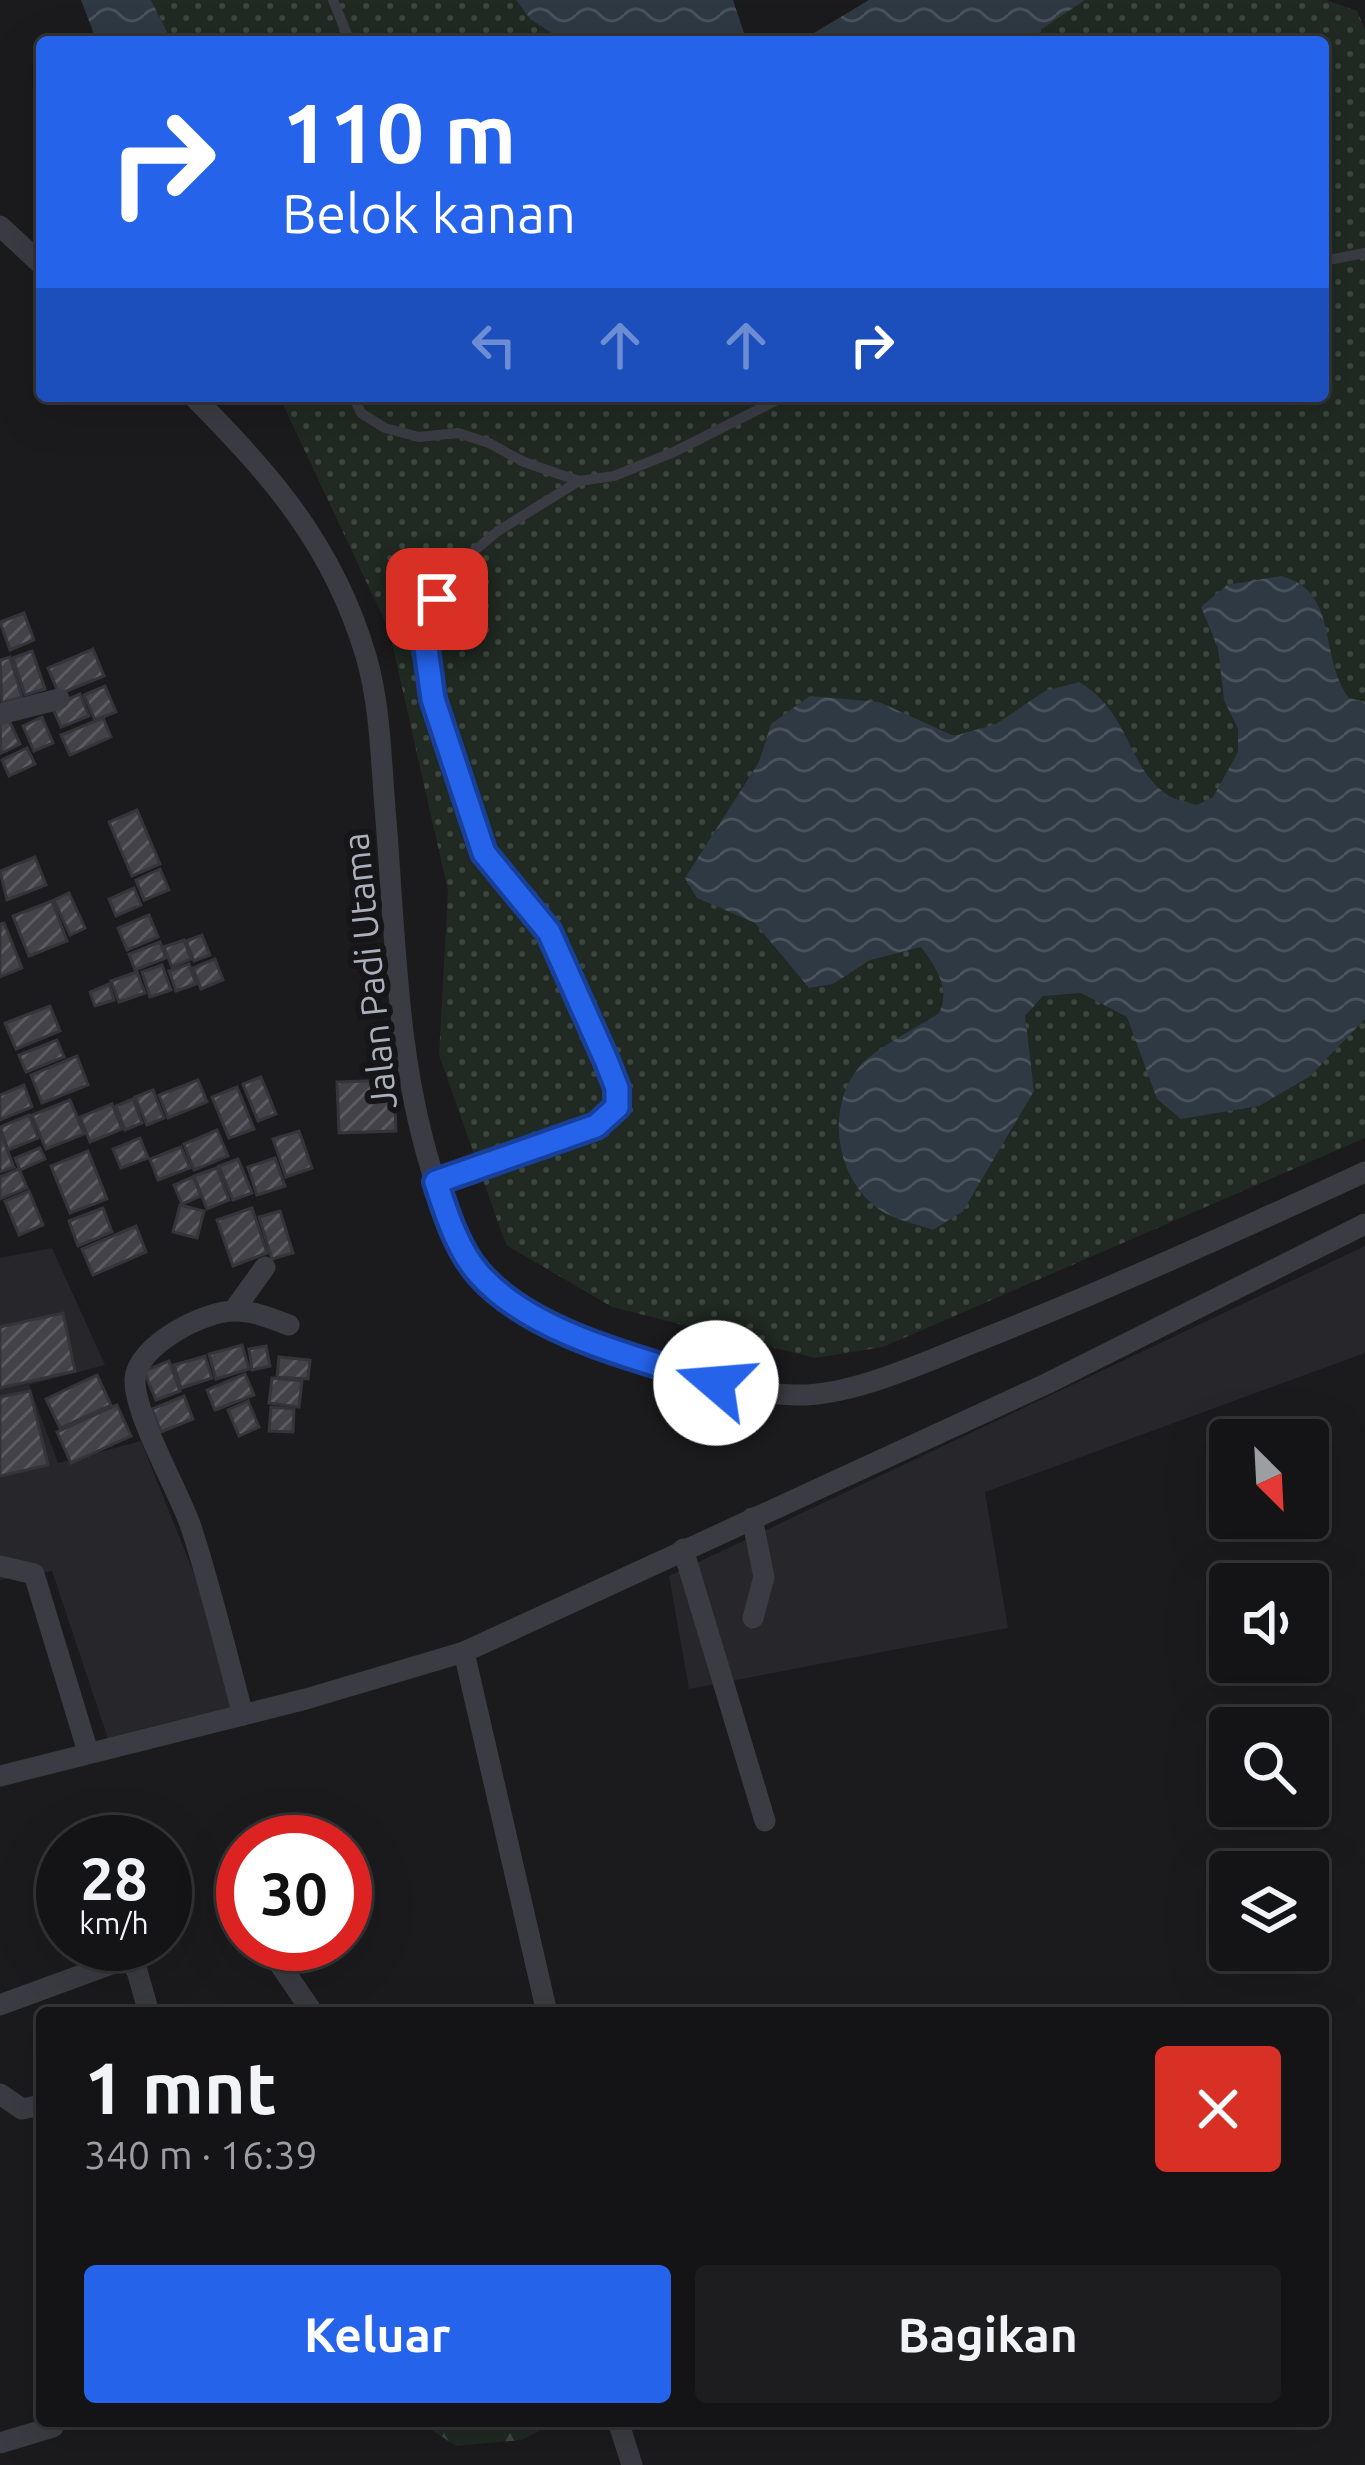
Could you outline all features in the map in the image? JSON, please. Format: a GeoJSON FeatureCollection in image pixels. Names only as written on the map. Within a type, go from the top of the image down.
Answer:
{"type":"FeatureCollection","features":[{"type":"Feature","properties":{"kind":"street"},"geometry":{"type":"LineString","coordinates":[[0,226],[36,259]]}},
{"type":"Feature","properties":{"kind":"street","name":"Jalan Padi Utama"},"geometry":{"type":"LineString","coordinates":[[199,402],[295,506],[340,585],[367,659],[380,736],[404,1053],[425,1153],[449,1220],[478,1274],[522,1311],[606,1347],[716,1383],[797,1396],[840,1389],[949,1353],[1069,1305],[1365,1172]]}},
{"type":"Feature","properties":{"kind":"street"},"geometry":{"type":"LineString","coordinates":[[0,714],[58,699]]}},
{"type":"Feature","properties":{"kind":"street"},"geometry":{"type":"LineString","coordinates":[[0,1776],[243,1715],[464,1652],[1046,1384],[1365,1224]]}},
{"type":"Feature","properties":{"kind":"street"},"geometry":{"type":"LineString","coordinates":[[234,1310],[265,1267]]}},
{"type":"Feature","properties":{"kind":"street"},"geometry":{"type":"LineString","coordinates":[[243,1715],[190,1526],[135,1386],[139,1360],[210,1315],[234,1310],[289,1325]]}},
{"type":"Feature","properties":{"kind":"street"},"geometry":{"type":"LineString","coordinates":[[752,1518],[764,1577],[753,1618]]}},
{"type":"Feature","properties":{"kind":"street"},"geometry":{"type":"LineString","coordinates":[[682,1549],[765,1821]]}},
{"type":"Feature","properties":{"kind":"street"},"geometry":{"type":"LineString","coordinates":[[0,1566],[34,1574],[88,1752]]}},
{"type":"Feature","properties":{"kind":"street"},"geometry":{"type":"LineString","coordinates":[[464,1652],[546,2007]]}},
{"type":"Feature","properties":{"kind":"street"},"geometry":{"type":"LineString","coordinates":[[0,2005],[128,1958],[137,1971],[147,2007]]}},
{"type":"Feature","properties":{"kind":"street"},"geometry":{"type":"LineString","coordinates":[[284,1971],[309,2007]]}},
{"type":"Feature","properties":{"kind":"street"},"geometry":{"type":"LineString","coordinates":[[0,2094],[22,2109],[36,2106]]}},
{"type":"Feature","properties":{"kind":"street"},"geometry":{"type":"LineString","coordinates":[[0,2443],[52,2427]]}},
{"type":"Feature","properties":{"kind":"street"},"geometry":{"type":"LineString","coordinates":[[620,2427],[632,2465]]}},
{"type":"Feature","properties":{"kind":"lane"},"geometry":{"type":"LineString","coordinates":[[333,0],[348,36]]}},
{"type":"Feature","properties":{"kind":"lane"},"geometry":{"type":"LineString","coordinates":[[1329,260],[1362,254]]}},
{"type":"Feature","properties":{"kind":"lane"},"geometry":{"type":"LineString","coordinates":[[356,402],[361,413],[385,428],[419,436],[458,433],[579,481]]}},
{"type":"Feature","properties":{"kind":"lane"},"geometry":{"type":"LineString","coordinates":[[436,1182],[596,1126],[617,1107],[617,1088],[549,932],[484,853],[433,699],[425,641],[437,599],[468,556],[498,531],[579,481],[614,476],[674,452],[773,402]]}},
{"type":"Feature","properties":{"kind":"shaded area"},"geometry":{"type":"Polygon","coordinates":[[[1365,1246],[1365,1353],[985,1492],[1008,1628],[689,1689],[669,1576],[1365,1246]]]}},
{"type":"Feature","properties":{"kind":"shaded area"},"geometry":{"type":"Polygon","coordinates":[[[52,1248],[105,1365],[29,1385],[58,1463],[141,1441],[248,1709],[109,1742],[52,1571],[0,1580],[0,1258],[52,1248]]]}},
{"type":"Feature","properties":{"kind":"green space"},"geometry":{"type":"Polygon","coordinates":[[[151,0],[516,0],[530,19],[556,36],[169,36],[151,0]]]}},
{"type":"Feature","properties":{"kind":"green space"},"geometry":{"type":"Polygon","coordinates":[[[1085,0],[1326,0],[1357,11],[1365,29],[1365,1138],[883,1347],[815,1358],[612,1307],[506,1245],[439,1055],[448,891],[389,630],[282,402],[1329,402],[1329,36],[1032,36],[1085,0]]]}},
{"type":"Feature","properties":{"kind":"green space"},"geometry":{"type":"Polygon","coordinates":[[[427,2427],[547,2427],[522,2440],[456,2446],[427,2427]]]}},
{"type":"Feature","properties":{"kind":"water"},"geometry":{"type":"Polygon","coordinates":[[[81,0],[151,0],[169,36],[95,36],[81,0]]]}},
{"type":"Feature","properties":{"kind":"water"},"geometry":{"type":"Polygon","coordinates":[[[516,0],[733,0],[745,36],[556,36],[530,19],[516,0]]]}},
{"type":"Feature","properties":{"kind":"water"},"geometry":{"type":"Polygon","coordinates":[[[869,0],[1085,0],[1032,36],[809,36],[869,0]]]}},
{"type":"Feature","properties":{"kind":"water"},"geometry":{"type":"Polygon","coordinates":[[[1281,576],[1312,595],[1340,681],[1349,698],[1365,702],[1365,1019],[1309,1077],[1259,1106],[1181,1119],[1157,1099],[1127,1017],[1081,993],[1043,996],[1025,1016],[1034,1091],[963,1211],[933,1230],[880,1210],[853,1181],[845,1162],[839,1122],[842,1102],[867,1059],[939,1013],[943,987],[932,962],[921,947],[870,960],[833,984],[809,988],[755,923],[697,898],[685,878],[759,762],[771,724],[810,696],[879,702],[954,736],[996,724],[1045,691],[1079,682],[1109,709],[1155,784],[1172,797],[1197,805],[1213,797],[1238,752],[1238,729],[1224,700],[1218,648],[1201,607],[1227,585],[1281,576]]]}},
{"type":"Feature","properties":{"kind":"building"},"geometry":{"type":"Polygon","coordinates":[[[24,613],[34,640],[10,650],[0,622],[24,613]]]}},
{"type":"Feature","properties":{"kind":"building"},"geometry":{"type":"Polygon","coordinates":[[[93,649],[104,676],[59,694],[48,668],[93,649]]]}},
{"type":"Feature","properties":{"kind":"building"},"geometry":{"type":"Polygon","coordinates":[[[32,651],[45,689],[25,695],[13,658],[32,651]]]}},
{"type":"Feature","properties":{"kind":"building"},"geometry":{"type":"Polygon","coordinates":[[[10,657],[22,697],[2,703],[0,660],[10,657]]]}},
{"type":"Feature","properties":{"kind":"building"},"geometry":{"type":"Polygon","coordinates":[[[105,686],[116,712],[95,720],[84,695],[105,686]]]}},
{"type":"Feature","properties":{"kind":"building"},"geometry":{"type":"Polygon","coordinates":[[[80,694],[89,716],[61,727],[52,706],[80,694]]]}},
{"type":"Feature","properties":{"kind":"building"},"geometry":{"type":"Polygon","coordinates":[[[42,717],[53,743],[34,751],[23,726],[42,717]]]}},
{"type":"Feature","properties":{"kind":"building"},"geometry":{"type":"Polygon","coordinates":[[[103,718],[111,737],[70,755],[61,735],[103,718]]]}},
{"type":"Feature","properties":{"kind":"building"},"geometry":{"type":"Polygon","coordinates":[[[9,720],[20,744],[1,753],[0,724],[9,720]]]}},
{"type":"Feature","properties":{"kind":"building"},"geometry":{"type":"Polygon","coordinates":[[[27,748],[35,764],[9,776],[2,760],[27,748]]]}},
{"type":"Feature","properties":{"kind":"building"},"geometry":{"type":"Polygon","coordinates":[[[137,810],[160,864],[132,876],[109,822],[137,810]]]}},
{"type":"Feature","properties":{"kind":"building"},"geometry":{"type":"Polygon","coordinates":[[[35,857],[46,885],[7,900],[0,871],[35,857]]]}},
{"type":"Feature","properties":{"kind":"building"},"geometry":{"type":"Polygon","coordinates":[[[160,869],[169,890],[144,900],[136,880],[160,869]]]}},
{"type":"Feature","properties":{"kind":"building"},"geometry":{"type":"Polygon","coordinates":[[[134,888],[141,905],[116,916],[109,899],[134,888]]]}},
{"type":"Feature","properties":{"kind":"building"},"geometry":{"type":"Polygon","coordinates":[[[69,893],[85,928],[70,935],[54,900],[69,893]]]}},
{"type":"Feature","properties":{"kind":"building"},"geometry":{"type":"Polygon","coordinates":[[[52,901],[67,941],[29,956],[13,916],[52,901]]]}},
{"type":"Feature","properties":{"kind":"building"},"geometry":{"type":"Polygon","coordinates":[[[149,915],[158,937],[127,950],[118,928],[149,915]]]}},
{"type":"Feature","properties":{"kind":"building"},"geometry":{"type":"Polygon","coordinates":[[[4,923],[22,968],[0,977],[0,924],[4,923]]]}},
{"type":"Feature","properties":{"kind":"building"},"geometry":{"type":"Polygon","coordinates":[[[202,935],[210,955],[194,961],[186,941],[202,935]]]}},
{"type":"Feature","properties":{"kind":"building"},"geometry":{"type":"Polygon","coordinates":[[[184,940],[191,959],[172,967],[164,947],[184,940]]]}},
{"type":"Feature","properties":{"kind":"building"},"geometry":{"type":"Polygon","coordinates":[[[160,942],[166,958],[135,970],[129,954],[160,942]]]}},
{"type":"Feature","properties":{"kind":"building"},"geometry":{"type":"Polygon","coordinates":[[[215,959],[223,980],[201,989],[193,968],[215,959]]]}},
{"type":"Feature","properties":{"kind":"building"},"geometry":{"type":"Polygon","coordinates":[[[189,964],[196,984],[176,991],[169,971],[189,964]]]}},
{"type":"Feature","properties":{"kind":"building"},"geometry":{"type":"Polygon","coordinates":[[[162,965],[171,990],[150,997],[142,972],[162,965]]]}},
{"type":"Feature","properties":{"kind":"building"},"geometry":{"type":"Polygon","coordinates":[[[137,972],[145,993],[119,1002],[111,981],[137,972]]]}},
{"type":"Feature","properties":{"kind":"building"},"geometry":{"type":"Polygon","coordinates":[[[109,984],[114,1000],[95,1006],[90,992],[109,984]]]}},
{"type":"Feature","properties":{"kind":"building"},"geometry":{"type":"Polygon","coordinates":[[[50,1006],[60,1031],[16,1049],[5,1023],[50,1006]]]}},
{"type":"Feature","properties":{"kind":"building"},"geometry":{"type":"Polygon","coordinates":[[[57,1040],[64,1057],[26,1072],[19,1055],[57,1040]]]}},
{"type":"Feature","properties":{"kind":"building"},"geometry":{"type":"Polygon","coordinates":[[[77,1056],[88,1085],[42,1103],[31,1075],[77,1056]]]}},
{"type":"Feature","properties":{"kind":"building"},"geometry":{"type":"Polygon","coordinates":[[[261,1077],[276,1114],[258,1121],[243,1084],[261,1077]]]}},
{"type":"Feature","properties":{"kind":"building"},"geometry":{"type":"Polygon","coordinates":[[[198,1080],[207,1102],[168,1118],[159,1095],[198,1080]]]}},
{"type":"Feature","properties":{"kind":"building"},"geometry":{"type":"Polygon","coordinates":[[[394,1080],[396,1131],[339,1133],[337,1082],[394,1080]]]}},
{"type":"Feature","properties":{"kind":"building"},"geometry":{"type":"Polygon","coordinates":[[[24,1085],[32,1107],[0,1120],[0,1095],[24,1085]]]}},
{"type":"Feature","properties":{"kind":"building"},"geometry":{"type":"Polygon","coordinates":[[[237,1087],[254,1129],[229,1138],[212,1097],[237,1087]]]}},
{"type":"Feature","properties":{"kind":"building"},"geometry":{"type":"Polygon","coordinates":[[[153,1090],[164,1118],[147,1125],[135,1097],[153,1090]]]}},
{"type":"Feature","properties":{"kind":"building"},"geometry":{"type":"Polygon","coordinates":[[[133,1099],[142,1123],[125,1130],[116,1106],[133,1099]]]}},
{"type":"Feature","properties":{"kind":"building"},"geometry":{"type":"Polygon","coordinates":[[[70,1100],[84,1134],[46,1149],[32,1115],[70,1100]]]}},
{"type":"Feature","properties":{"kind":"building"},"geometry":{"type":"Polygon","coordinates":[[[112,1104],[122,1129],[90,1142],[80,1117],[112,1104]]]}},
{"type":"Feature","properties":{"kind":"building"},"geometry":{"type":"Polygon","coordinates":[[[29,1115],[38,1138],[8,1150],[0,1127],[29,1115]]]}},
{"type":"Feature","properties":{"kind":"building"},"geometry":{"type":"Polygon","coordinates":[[[217,1130],[228,1156],[194,1170],[184,1144],[217,1130]]]}},
{"type":"Feature","properties":{"kind":"building"},"geometry":{"type":"Polygon","coordinates":[[[299,1131],[312,1168],[286,1177],[273,1139],[299,1131]]]}},
{"type":"Feature","properties":{"kind":"building"},"geometry":{"type":"Polygon","coordinates":[[[0,1135],[14,1167],[0,1172],[0,1135]]]}},
{"type":"Feature","properties":{"kind":"building"},"geometry":{"type":"Polygon","coordinates":[[[140,1138],[148,1158],[121,1168],[113,1149],[140,1138]]]}},
{"type":"Feature","properties":{"kind":"building"},"geometry":{"type":"Polygon","coordinates":[[[181,1147],[190,1168],[158,1180],[150,1159],[181,1147]]]}},
{"type":"Feature","properties":{"kind":"building"},"geometry":{"type":"Polygon","coordinates":[[[40,1148],[45,1159],[20,1170],[15,1158],[40,1148]]]}},
{"type":"Feature","properties":{"kind":"building"},"geometry":{"type":"Polygon","coordinates":[[[88,1151],[107,1199],[70,1213],[51,1166],[88,1151]]]}},
{"type":"Feature","properties":{"kind":"building"},"geometry":{"type":"Polygon","coordinates":[[[275,1158],[285,1186],[257,1195],[248,1167],[275,1158]]]}},
{"type":"Feature","properties":{"kind":"building"},"geometry":{"type":"Polygon","coordinates":[[[238,1159],[252,1193],[233,1200],[219,1166],[238,1159]]]}},
{"type":"Feature","properties":{"kind":"building"},"geometry":{"type":"Polygon","coordinates":[[[217,1168],[229,1200],[207,1209],[194,1176],[217,1168]]]}},
{"type":"Feature","properties":{"kind":"building"},"geometry":{"type":"Polygon","coordinates":[[[19,1169],[27,1188],[0,1199],[0,1177],[19,1169]]]}},
{"type":"Feature","properties":{"kind":"building"},"geometry":{"type":"Polygon","coordinates":[[[193,1177],[201,1196],[182,1204],[174,1185],[193,1177]]]}},
{"type":"Feature","properties":{"kind":"building"},"geometry":{"type":"Polygon","coordinates":[[[29,1191],[43,1225],[19,1235],[5,1201],[29,1191]]]}},
{"type":"Feature","properties":{"kind":"building"},"geometry":{"type":"Polygon","coordinates":[[[180,1205],[204,1211],[197,1238],[173,1232],[180,1205]]]}},
{"type":"Feature","properties":{"kind":"building"},"geometry":{"type":"Polygon","coordinates":[[[103,1208],[112,1232],[78,1246],[69,1221],[103,1208]]]}},
{"type":"Feature","properties":{"kind":"building"},"geometry":{"type":"Polygon","coordinates":[[[252,1208],[267,1253],[233,1266],[217,1220],[252,1208]]]}},
{"type":"Feature","properties":{"kind":"building"},"geometry":{"type":"Polygon","coordinates":[[[280,1211],[293,1253],[272,1259],[259,1217],[280,1211]]]}},
{"type":"Feature","properties":{"kind":"building"},"geometry":{"type":"Polygon","coordinates":[[[136,1226],[146,1252],[93,1275],[82,1249],[136,1226]]]}},
{"type":"Feature","properties":{"kind":"building"},"geometry":{"type":"Polygon","coordinates":[[[63,1313],[75,1371],[0,1388],[0,1327],[63,1313]]]}},
{"type":"Feature","properties":{"kind":"building"},"geometry":{"type":"Polygon","coordinates":[[[242,1345],[249,1369],[216,1379],[209,1354],[242,1345]]]}},
{"type":"Feature","properties":{"kind":"building"},"geometry":{"type":"Polygon","coordinates":[[[266,1346],[270,1366],[252,1370],[249,1349],[266,1346]]]}},
{"type":"Feature","properties":{"kind":"building"},"geometry":{"type":"Polygon","coordinates":[[[205,1356],[212,1378],[181,1388],[174,1365],[205,1356]]]}},
{"type":"Feature","properties":{"kind":"building"},"geometry":{"type":"Polygon","coordinates":[[[279,1357],[310,1360],[308,1379],[277,1377],[279,1357]]]}},
{"type":"Feature","properties":{"kind":"building"},"geometry":{"type":"Polygon","coordinates":[[[169,1361],[180,1391],[156,1400],[144,1371],[169,1361]]]}},
{"type":"Feature","properties":{"kind":"building"},"geometry":{"type":"Polygon","coordinates":[[[245,1374],[254,1395],[215,1410],[207,1390],[245,1374]]]}},
{"type":"Feature","properties":{"kind":"building"},"geometry":{"type":"Polygon","coordinates":[[[97,1375],[111,1405],[60,1428],[46,1399],[97,1375]]]}},
{"type":"Feature","properties":{"kind":"building"},"geometry":{"type":"Polygon","coordinates":[[[272,1378],[302,1381],[299,1407],[269,1403],[272,1378]]]}},
{"type":"Feature","properties":{"kind":"building"},"geometry":{"type":"Polygon","coordinates":[[[30,1391],[48,1465],[0,1476],[0,1397],[30,1391]]]}},
{"type":"Feature","properties":{"kind":"building"},"geometry":{"type":"Polygon","coordinates":[[[184,1396],[193,1419],[161,1432],[152,1409],[184,1396]]]}},
{"type":"Feature","properties":{"kind":"building"},"geometry":{"type":"Polygon","coordinates":[[[248,1401],[259,1427],[239,1436],[228,1410],[248,1401]]]}},
{"type":"Feature","properties":{"kind":"building"},"geometry":{"type":"Polygon","coordinates":[[[117,1405],[131,1436],[71,1463],[57,1432],[117,1405]]]}},
{"type":"Feature","properties":{"kind":"building"},"geometry":{"type":"Polygon","coordinates":[[[271,1407],[294,1409],[293,1432],[269,1431],[271,1407]]]}},
{"type":"Feature","properties":{"kind":"route"},"geometry":{"type":"LineString","coordinates":[[437,599],[425,641],[433,699],[484,853],[549,932],[617,1088],[617,1107],[596,1126],[436,1182],[449,1220],[478,1274],[522,1311],[606,1347],[716,1383]]}}]}
